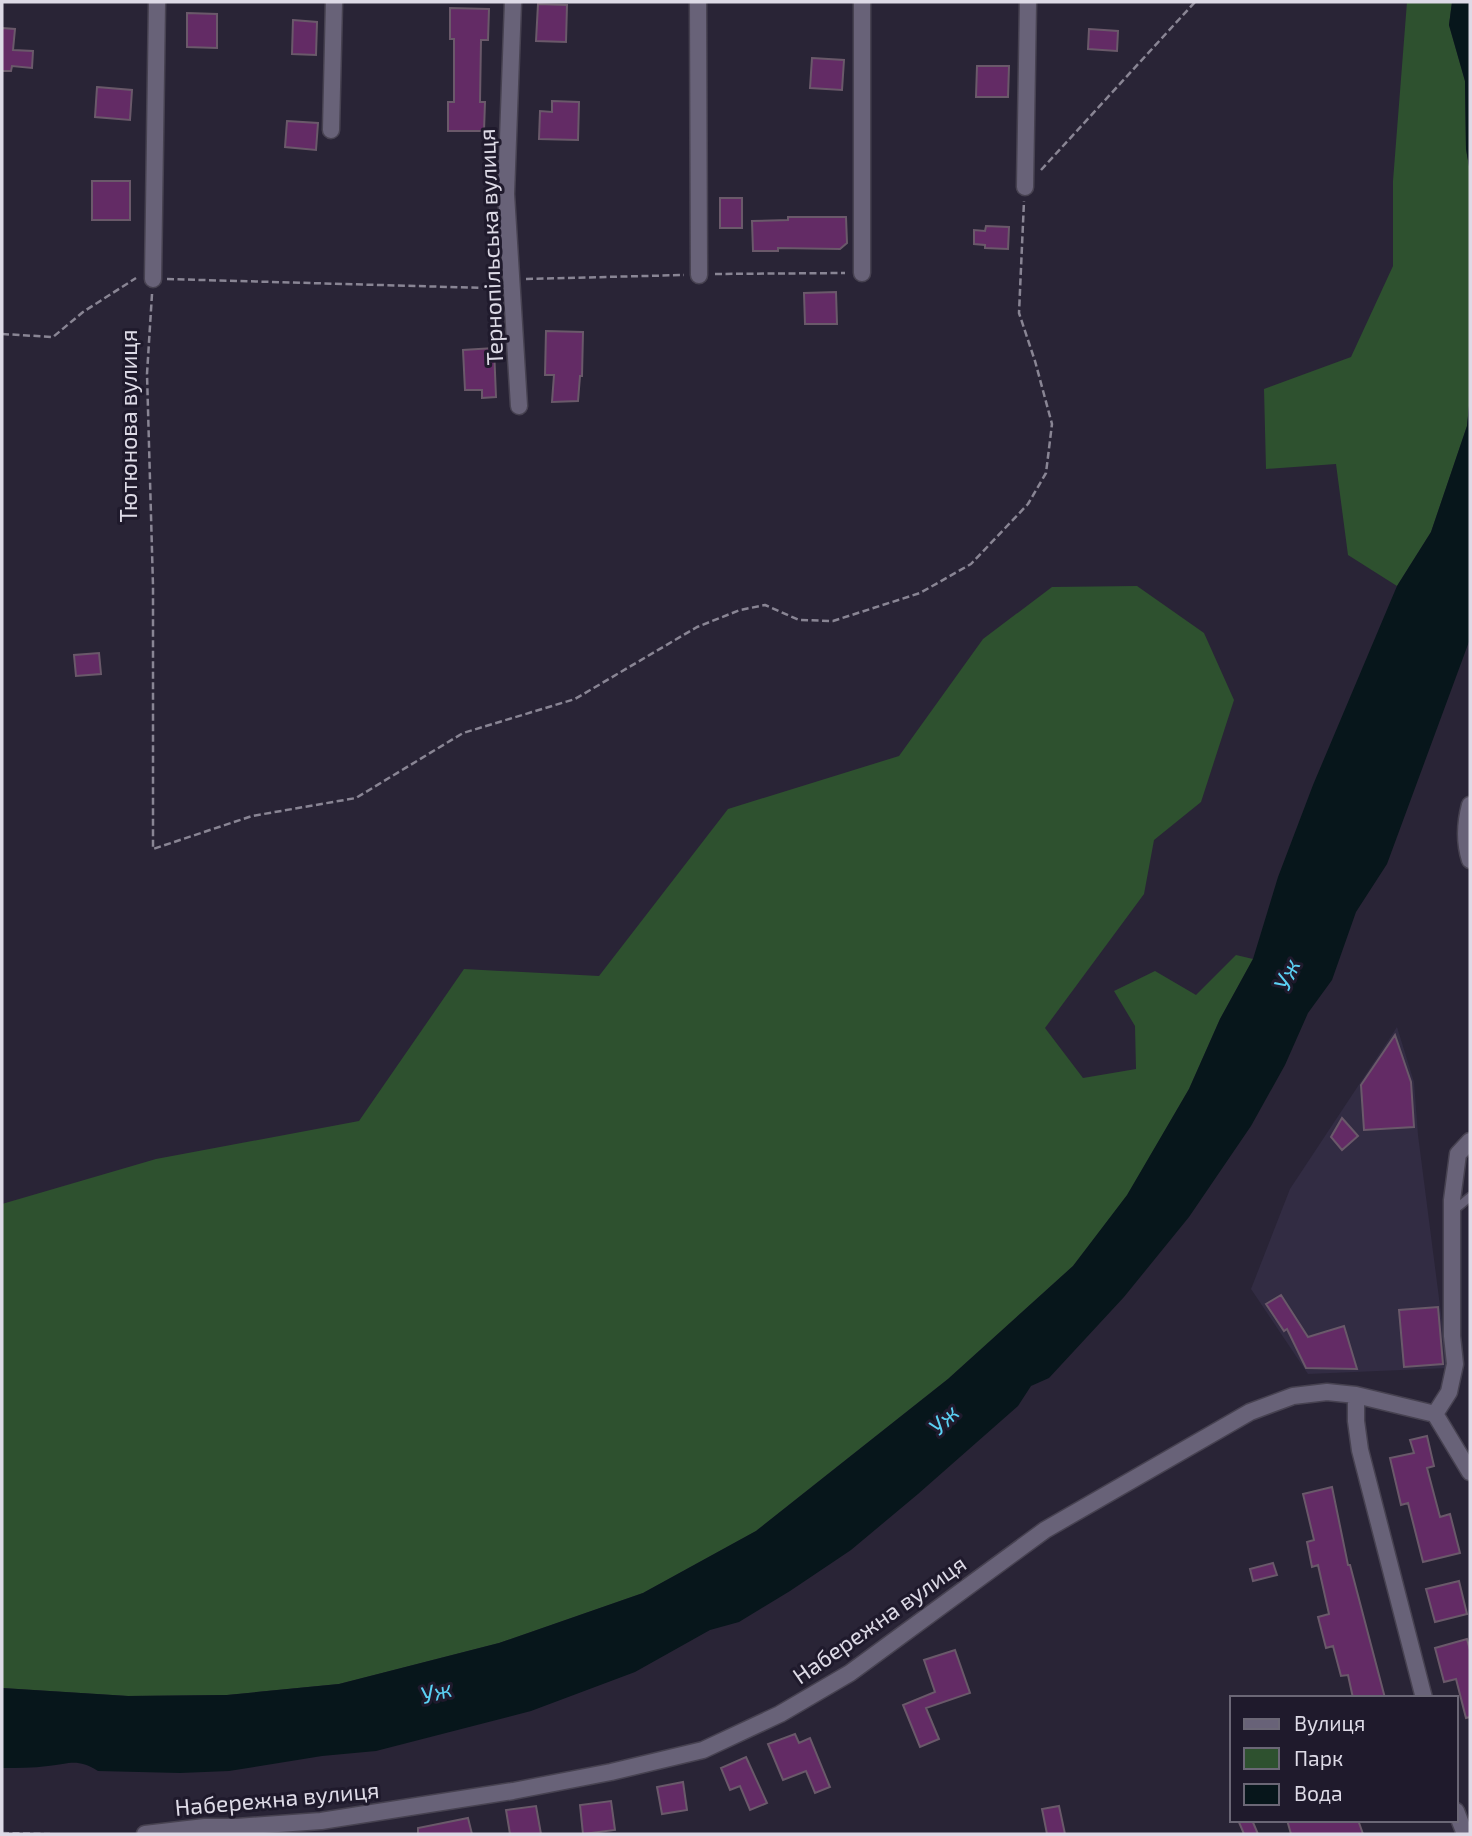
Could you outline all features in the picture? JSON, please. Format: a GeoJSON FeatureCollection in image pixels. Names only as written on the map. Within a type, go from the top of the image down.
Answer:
{"type":"FeatureCollection","features":[{"type":"Feature","properties":{"kind":"street"},"geometry":{"type":"LineString","coordinates":[[153,279],[157,2]]}},
{"type":"Feature","properties":{"kind":"street"},"geometry":{"type":"LineString","coordinates":[[331,130],[334,2]]}},
{"type":"Feature","properties":{"kind":"street","name":"Тернопільська вулиця"},"geometry":{"type":"LineString","coordinates":[[513,2],[506,194],[519,406]]}},
{"type":"Feature","properties":{"kind":"street"},"geometry":{"type":"LineString","coordinates":[[698,2],[699,275]]}},
{"type":"Feature","properties":{"kind":"street"},"geometry":{"type":"LineString","coordinates":[[862,2],[862,273]]}},
{"type":"Feature","properties":{"kind":"street"},"geometry":{"type":"LineString","coordinates":[[1025,187],[1028,2]]}},
{"type":"Feature","properties":{"kind":"street"},"geometry":{"type":"LineString","coordinates":[[1470,805],[1465,822],[1466,846],[1470,860]]}},
{"type":"Feature","properties":{"kind":"street"},"geometry":{"type":"LineString","coordinates":[[1470,1141],[1458,1154],[1451,1213],[1455,1364],[1449,1392],[1436,1415],[1470,1472]]}},
{"type":"Feature","properties":{"kind":"street","name":"Набережна вулиця"},"geometry":{"type":"LineString","coordinates":[[145,1834],[205,1827],[321,1821],[538,1786],[703,1750],[780,1714],[850,1673],[1045,1530],[1250,1412],[1293,1396],[1327,1392],[1356,1395],[1436,1415]]}},
{"type":"Feature","properties":{"kind":"street"},"geometry":{"type":"LineString","coordinates":[[1356,1395],[1360,1450],[1423,1696]]}},
{"type":"Feature","properties":{"kind":"street"},"geometry":{"type":"LineString","coordinates":[[1458,1816],[1465,1834]]}},
{"type":"Feature","properties":{"kind":"lane"},"geometry":{"type":"LineString","coordinates":[[1451,1213],[1470,1197]]}},
{"type":"Feature","properties":{"kind":"path"},"geometry":{"type":"LineString","coordinates":[[1025,187],[1195,2]]}},
{"type":"Feature","properties":{"kind":"path","name":"Тютюнова вулиця"},"geometry":{"type":"LineString","coordinates":[[153,279],[147,374],[153,586],[153,849],[252,816],[356,798],[463,733],[575,699],[697,627],[740,610],[765,605],[799,620],[833,621],[920,593],[971,564],[1028,504],[1046,473],[1052,424],[1019,313],[1025,187]]}},
{"type":"Feature","properties":{"kind":"path"},"geometry":{"type":"LineString","coordinates":[[2,334],[54,337],[83,312],[137,277],[486,288],[512,279],[862,273]]}},
{"type":"Feature","properties":{"kind":"path"},"geometry":{"type":"LineString","coordinates":[[2,1833],[50,1834]]}},
{"type":"Feature","properties":{"kind":"shaded area"},"geometry":{"type":"Polygon","coordinates":[[[1397,1027],[1414,1082],[1418,1135],[1448,1368],[1308,1374],[1251,1289],[1290,1189],[1397,1027]]]}},
{"type":"Feature","properties":{"kind":"green space"},"geometry":{"type":"Polygon","coordinates":[[[1407,2],[1452,2],[1449,25],[1465,81],[1466,149],[1470,172],[1470,396],[1467,426],[1431,532],[1397,586],[1348,555],[1336,464],[1266,469],[1264,389],[1351,357],[1393,266],[1393,181],[1407,2]]]}},
{"type":"Feature","properties":{"kind":"green space"},"geometry":{"type":"Polygon","coordinates":[[[1137,586],[1204,633],[1234,700],[1201,802],[1154,840],[1144,894],[1045,1028],[1083,1078],[1136,1069],[1135,1026],[1114,991],[1155,971],[1196,995],[1236,955],[1253,959],[1220,1019],[1189,1089],[1127,1196],[1073,1266],[948,1379],[756,1531],[643,1593],[499,1643],[339,1684],[227,1695],[128,1696],[2,1688],[2,1204],[156,1159],[359,1121],[464,969],[599,976],[728,809],[899,756],[983,639],[1052,587],[1137,586]]]}},
{"type":"Feature","properties":{"kind":"water"},"geometry":{"type":"Polygon","coordinates":[[[1452,2],[1470,2],[1470,172],[1466,149],[1465,81],[1449,25],[1452,2]]]}},
{"type":"Feature","properties":{"kind":"water","name":"Уж"},"geometry":{"type":"Polygon","coordinates":[[[1470,396],[1470,639],[1387,864],[1356,912],[1332,980],[1308,1013],[1285,1065],[1251,1126],[1189,1217],[1124,1297],[1049,1378],[1031,1386],[1018,1406],[851,1550],[790,1591],[739,1622],[710,1630],[635,1672],[531,1711],[376,1751],[322,1756],[229,1771],[98,1771],[84,1764],[73,1763],[2,1768],[2,1688],[128,1696],[227,1695],[339,1684],[499,1643],[643,1593],[756,1531],[948,1379],[1073,1266],[1127,1195],[1189,1089],[1220,1019],[1253,959],[1278,877],[1313,785],[1397,586],[1431,532],[1467,426],[1470,396]]]}},
{"type":"Feature","properties":{"kind":"building"},"geometry":{"type":"Polygon","coordinates":[[[538,4],[567,5],[566,42],[536,41],[538,4]]]}},
{"type":"Feature","properties":{"kind":"building"},"geometry":{"type":"Polygon","coordinates":[[[450,8],[489,9],[488,40],[481,40],[480,102],[485,102],[484,131],[448,131],[448,102],[454,102],[454,39],[450,39],[450,8]]]}},
{"type":"Feature","properties":{"kind":"building"},"geometry":{"type":"Polygon","coordinates":[[[187,13],[217,14],[217,48],[187,47],[187,13]]]}},
{"type":"Feature","properties":{"kind":"building"},"geometry":{"type":"Polygon","coordinates":[[[293,20],[317,22],[316,55],[292,54],[293,20]]]}},
{"type":"Feature","properties":{"kind":"building"},"geometry":{"type":"Polygon","coordinates":[[[2,28],[15,29],[13,50],[33,51],[32,68],[12,66],[11,71],[2,71],[2,28]]]}},
{"type":"Feature","properties":{"kind":"building"},"geometry":{"type":"Polygon","coordinates":[[[1089,29],[1118,31],[1117,51],[1088,49],[1089,29]]]}},
{"type":"Feature","properties":{"kind":"building"},"geometry":{"type":"Polygon","coordinates":[[[812,58],[844,60],[842,90],[810,88],[812,58]]]}},
{"type":"Feature","properties":{"kind":"building"},"geometry":{"type":"Polygon","coordinates":[[[977,66],[1009,66],[1008,97],[976,97],[977,66]]]}},
{"type":"Feature","properties":{"kind":"building"},"geometry":{"type":"Polygon","coordinates":[[[97,87],[132,90],[130,120],[95,117],[97,87]]]}},
{"type":"Feature","properties":{"kind":"building"},"geometry":{"type":"Polygon","coordinates":[[[552,101],[579,102],[578,140],[539,139],[540,111],[552,112],[552,101]]]}},
{"type":"Feature","properties":{"kind":"building"},"geometry":{"type":"Polygon","coordinates":[[[287,121],[318,123],[316,150],[285,147],[287,121]]]}},
{"type":"Feature","properties":{"kind":"building"},"geometry":{"type":"Polygon","coordinates":[[[92,181],[130,181],[130,220],[92,220],[92,181]]]}},
{"type":"Feature","properties":{"kind":"building"},"geometry":{"type":"Polygon","coordinates":[[[720,198],[742,198],[742,228],[720,228],[720,198]]]}},
{"type":"Feature","properties":{"kind":"building"},"geometry":{"type":"Polygon","coordinates":[[[788,217],[846,217],[847,243],[840,249],[778,248],[778,251],[753,251],[752,221],[788,220],[788,217]]]}},
{"type":"Feature","properties":{"kind":"building"},"geometry":{"type":"Polygon","coordinates":[[[986,226],[1009,227],[1008,249],[985,248],[985,245],[974,244],[974,230],[985,231],[986,226]]]}},
{"type":"Feature","properties":{"kind":"building"},"geometry":{"type":"Polygon","coordinates":[[[836,292],[837,324],[805,324],[804,293],[836,292]]]}},
{"type":"Feature","properties":{"kind":"building"},"geometry":{"type":"Polygon","coordinates":[[[546,331],[583,332],[582,376],[578,401],[552,402],[554,375],[545,375],[546,331]]]}},
{"type":"Feature","properties":{"kind":"building"},"geometry":{"type":"Polygon","coordinates":[[[494,348],[496,397],[482,398],[482,390],[465,390],[463,350],[494,348]]]}},
{"type":"Feature","properties":{"kind":"building"},"geometry":{"type":"Polygon","coordinates":[[[99,653],[101,674],[76,676],[74,655],[99,653]]]}},
{"type":"Feature","properties":{"kind":"building"},"geometry":{"type":"Polygon","coordinates":[[[1395,1035],[1411,1082],[1414,1127],[1364,1130],[1361,1085],[1395,1035]]]}},
{"type":"Feature","properties":{"kind":"building"},"geometry":{"type":"Polygon","coordinates":[[[1342,1118],[1358,1136],[1342,1150],[1331,1137],[1342,1118]]]}},
{"type":"Feature","properties":{"kind":"building"},"geometry":{"type":"Polygon","coordinates":[[[1281,1295],[1308,1337],[1344,1326],[1357,1369],[1306,1368],[1287,1329],[1284,1331],[1266,1304],[1281,1295]]]}},
{"type":"Feature","properties":{"kind":"building"},"geometry":{"type":"Polygon","coordinates":[[[1438,1307],[1443,1364],[1404,1367],[1399,1310],[1438,1307]]]}},
{"type":"Feature","properties":{"kind":"building"},"geometry":{"type":"Polygon","coordinates":[[[1427,1436],[1434,1466],[1427,1468],[1440,1517],[1450,1514],[1460,1553],[1423,1562],[1408,1503],[1401,1505],[1390,1458],[1414,1453],[1410,1440],[1427,1436]]]}},
{"type":"Feature","properties":{"kind":"building"},"geometry":{"type":"Polygon","coordinates":[[[1332,1487],[1348,1565],[1384,1696],[1353,1696],[1348,1675],[1341,1676],[1333,1646],[1326,1648],[1318,1617],[1329,1614],[1318,1565],[1312,1567],[1307,1542],[1314,1540],[1303,1494],[1332,1487]]]}},
{"type":"Feature","properties":{"kind":"building"},"geometry":{"type":"Polygon","coordinates":[[[1273,1563],[1277,1575],[1253,1581],[1250,1569],[1273,1563]]]}},
{"type":"Feature","properties":{"kind":"building"},"geometry":{"type":"Polygon","coordinates":[[[1459,1581],[1467,1614],[1435,1622],[1426,1589],[1459,1581]]]}},
{"type":"Feature","properties":{"kind":"building"},"geometry":{"type":"Polygon","coordinates":[[[1467,1639],[1470,1650],[1470,1717],[1466,1718],[1456,1679],[1444,1682],[1435,1648],[1467,1639]]]}},
{"type":"Feature","properties":{"kind":"building"},"geometry":{"type":"Polygon","coordinates":[[[955,1650],[970,1693],[926,1708],[939,1739],[920,1747],[903,1705],[935,1692],[924,1660],[955,1650]]]}},
{"type":"Feature","properties":{"kind":"building"},"geometry":{"type":"Polygon","coordinates":[[[795,1734],[799,1743],[810,1738],[830,1787],[815,1793],[806,1771],[783,1780],[768,1744],[795,1734]]]}},
{"type":"Feature","properties":{"kind":"building"},"geometry":{"type":"Polygon","coordinates":[[[746,1757],[767,1803],[750,1810],[740,1786],[730,1790],[721,1768],[746,1757]]]}},
{"type":"Feature","properties":{"kind":"building"},"geometry":{"type":"Polygon","coordinates":[[[683,1782],[687,1810],[662,1814],[657,1787],[683,1782]]]}},
{"type":"Feature","properties":{"kind":"building"},"geometry":{"type":"Polygon","coordinates":[[[611,1801],[615,1830],[583,1834],[580,1805],[611,1801]]]}},
{"type":"Feature","properties":{"kind":"building"},"geometry":{"type":"Polygon","coordinates":[[[536,1806],[541,1834],[510,1834],[506,1810],[536,1806]]]}},
{"type":"Feature","properties":{"kind":"building"},"geometry":{"type":"Polygon","coordinates":[[[1059,1806],[1065,1834],[1047,1834],[1042,1809],[1059,1806]]]}},
{"type":"Feature","properties":{"kind":"building"},"geometry":{"type":"Polygon","coordinates":[[[468,1818],[472,1834],[418,1834],[418,1828],[468,1818]]]}},
{"type":"Feature","properties":{"kind":"building"},"geometry":{"type":"Polygon","coordinates":[[[1239,1822],[1253,1822],[1258,1834],[1244,1834],[1239,1822]]]}},
{"type":"Feature","properties":{"kind":"building"},"geometry":{"type":"Polygon","coordinates":[[[1288,1822],[1359,1822],[1363,1834],[1291,1834],[1288,1822]]]}}]}
